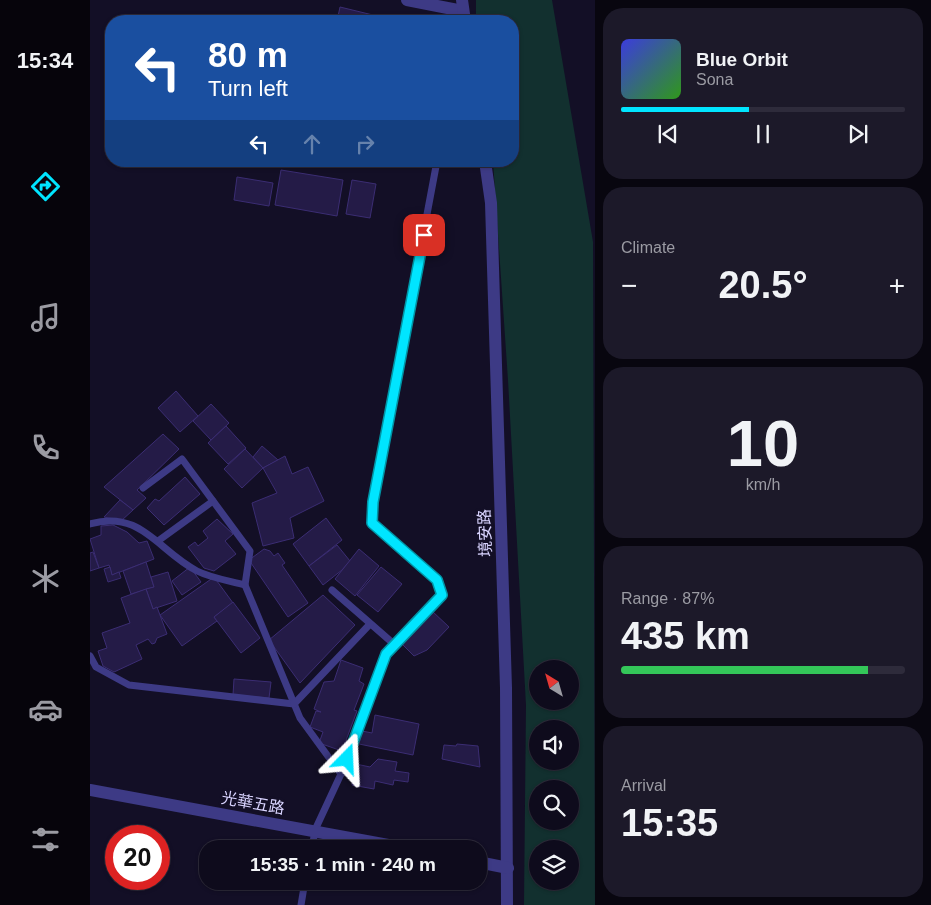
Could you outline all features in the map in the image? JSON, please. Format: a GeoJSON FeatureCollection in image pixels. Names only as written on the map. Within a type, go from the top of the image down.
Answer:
{"type":"FeatureCollection","features":[{"type":"Feature","properties":{"kind":"street"},"geometry":{"type":"LineString","coordinates":[[406,0],[463,13]]}},
{"type":"Feature","properties":{"kind":"street","name":"境安路"},"geometry":{"type":"LineString","coordinates":[[486,167],[491,213],[506,688],[508,905]]}},
{"type":"Feature","properties":{"kind":"street","name":"光華五路"},"geometry":{"type":"LineString","coordinates":[[90,790],[365,840]]}},
{"type":"Feature","properties":{"kind":"street"},"geometry":{"type":"LineString","coordinates":[[487,864],[508,868]]}},
{"type":"Feature","properties":{"kind":"lane"},"geometry":{"type":"LineString","coordinates":[[313,840],[315,830],[341,774],[386,654],[442,595],[437,580],[372,523],[373,502],[437,167]]}},
{"type":"Feature","properties":{"kind":"lane"},"geometry":{"type":"LineString","coordinates":[[143,488],[182,459],[250,551],[245,585],[300,718],[341,774]]}},
{"type":"Feature","properties":{"kind":"lane"},"geometry":{"type":"LineString","coordinates":[[158,541],[213,501]]}},
{"type":"Feature","properties":{"kind":"lane"},"geometry":{"type":"LineString","coordinates":[[90,524],[106,519],[138,526],[197,571],[245,585]]}},
{"type":"Feature","properties":{"kind":"lane"},"geometry":{"type":"LineString","coordinates":[[332,590],[394,645]]}},
{"type":"Feature","properties":{"kind":"lane"},"geometry":{"type":"LineString","coordinates":[[294,704],[370,624]]}},
{"type":"Feature","properties":{"kind":"lane"},"geometry":{"type":"LineString","coordinates":[[90,656],[96,667],[128,685],[294,704]]}},
{"type":"Feature","properties":{"kind":"lane"},"geometry":{"type":"LineString","coordinates":[[301,905],[304,890]]}},
{"type":"Feature","properties":{"kind":"green space"},"geometry":{"type":"Polygon","coordinates":[[[476,0],[552,0],[593,242],[595,905],[524,905],[526,705],[508,380],[493,167],[519,167],[519,15],[476,15],[476,0]]]}},
{"type":"Feature","properties":{"kind":"building"},"geometry":{"type":"Polygon","coordinates":[[[340,7],[373,15],[338,15],[340,7]]]}},
{"type":"Feature","properties":{"kind":"building"},"geometry":{"type":"Polygon","coordinates":[[[281,170],[343,180],[337,216],[275,205],[281,170]]]}},
{"type":"Feature","properties":{"kind":"building"},"geometry":{"type":"Polygon","coordinates":[[[237,177],[273,183],[269,206],[234,200],[237,177]]]}},
{"type":"Feature","properties":{"kind":"building"},"geometry":{"type":"Polygon","coordinates":[[[352,180],[376,184],[370,218],[346,214],[352,180]]]}},
{"type":"Feature","properties":{"kind":"building"},"geometry":{"type":"Polygon","coordinates":[[[176,391],[198,416],[180,432],[158,408],[176,391]]]}},
{"type":"Feature","properties":{"kind":"building"},"geometry":{"type":"Polygon","coordinates":[[[211,404],[229,423],[211,440],[193,421],[211,404]]]}},
{"type":"Feature","properties":{"kind":"building"},"geometry":{"type":"Polygon","coordinates":[[[226,426],[246,448],[228,464],[208,443],[226,426]]]}},
{"type":"Feature","properties":{"kind":"building"},"geometry":{"type":"Polygon","coordinates":[[[163,434],[179,449],[137,490],[146,498],[133,510],[104,487],[163,434]]]}},
{"type":"Feature","properties":{"kind":"building"},"geometry":{"type":"Polygon","coordinates":[[[262,446],[278,460],[263,468],[253,457],[262,446]]]}},
{"type":"Feature","properties":{"kind":"building"},"geometry":{"type":"Polygon","coordinates":[[[245,449],[263,468],[242,488],[224,469],[245,449]]]}},
{"type":"Feature","properties":{"kind":"building"},"geometry":{"type":"Polygon","coordinates":[[[285,456],[292,474],[308,467],[324,501],[290,518],[294,538],[263,546],[252,503],[277,493],[263,468],[285,456]]]}},
{"type":"Feature","properties":{"kind":"building"},"geometry":{"type":"Polygon","coordinates":[[[185,477],[200,494],[164,525],[147,508],[155,499],[159,501],[185,477]]]}},
{"type":"Feature","properties":{"kind":"building"},"geometry":{"type":"Polygon","coordinates":[[[120,500],[133,510],[121,521],[104,517],[120,500]]]}},
{"type":"Feature","properties":{"kind":"building"},"geometry":{"type":"Polygon","coordinates":[[[326,518],[342,540],[309,566],[293,544],[326,518]]]}},
{"type":"Feature","properties":{"kind":"building"},"geometry":{"type":"Polygon","coordinates":[[[217,519],[233,534],[225,541],[236,554],[214,571],[204,568],[188,547],[195,542],[198,546],[208,538],[203,531],[217,519]]]}},
{"type":"Feature","properties":{"kind":"building"},"geometry":{"type":"Polygon","coordinates":[[[113,525],[127,532],[139,543],[147,541],[154,559],[112,575],[109,565],[99,568],[90,539],[101,535],[101,526],[113,525]]]}},
{"type":"Feature","properties":{"kind":"building"},"geometry":{"type":"Polygon","coordinates":[[[337,545],[350,561],[323,585],[309,566],[337,545]]]}},
{"type":"Feature","properties":{"kind":"building"},"geometry":{"type":"Polygon","coordinates":[[[264,549],[270,551],[274,556],[278,553],[285,563],[282,565],[308,603],[288,617],[249,560],[264,549]]]}},
{"type":"Feature","properties":{"kind":"building"},"geometry":{"type":"Polygon","coordinates":[[[359,549],[379,566],[355,596],[335,579],[359,549]]]}},
{"type":"Feature","properties":{"kind":"building"},"geometry":{"type":"Polygon","coordinates":[[[93,552],[99,568],[90,571],[90,553],[93,552]]]}},
{"type":"Feature","properties":{"kind":"building"},"geometry":{"type":"Polygon","coordinates":[[[146,562],[154,587],[131,594],[123,571],[146,562]]]}},
{"type":"Feature","properties":{"kind":"building"},"geometry":{"type":"Polygon","coordinates":[[[110,567],[112,575],[119,572],[121,578],[108,582],[104,569],[110,567]]]}},
{"type":"Feature","properties":{"kind":"building"},"geometry":{"type":"Polygon","coordinates":[[[190,567],[201,582],[182,595],[172,581],[190,567]]]}},
{"type":"Feature","properties":{"kind":"building"},"geometry":{"type":"Polygon","coordinates":[[[381,567],[402,584],[378,612],[357,595],[381,567]]]}},
{"type":"Feature","properties":{"kind":"building"},"geometry":{"type":"Polygon","coordinates":[[[168,572],[177,601],[153,609],[146,589],[154,587],[151,577],[168,572]]]}},
{"type":"Feature","properties":{"kind":"building"},"geometry":{"type":"Polygon","coordinates":[[[214,577],[233,603],[214,617],[217,621],[182,646],[160,615],[214,577]]]}},
{"type":"Feature","properties":{"kind":"building"},"geometry":{"type":"Polygon","coordinates":[[[146,589],[153,609],[157,607],[167,634],[157,638],[155,643],[152,644],[148,639],[136,645],[142,659],[114,672],[103,666],[98,651],[107,648],[102,633],[130,623],[121,598],[146,589]]]}},
{"type":"Feature","properties":{"kind":"building"},"geometry":{"type":"Polygon","coordinates":[[[323,595],[355,625],[300,683],[269,640],[323,595]]]}},
{"type":"Feature","properties":{"kind":"building"},"geometry":{"type":"Polygon","coordinates":[[[233,602],[260,638],[241,653],[214,617],[233,602]]]}},
{"type":"Feature","properties":{"kind":"building"},"geometry":{"type":"Polygon","coordinates":[[[432,611],[449,627],[427,650],[414,656],[401,643],[432,611]]]}},
{"type":"Feature","properties":{"kind":"building"},"geometry":{"type":"Polygon","coordinates":[[[341,660],[363,668],[359,681],[364,684],[354,710],[357,711],[342,751],[319,743],[323,732],[310,727],[316,711],[321,712],[314,709],[324,682],[334,681],[341,660]]]}},
{"type":"Feature","properties":{"kind":"building"},"geometry":{"type":"Polygon","coordinates":[[[234,679],[271,682],[269,698],[233,695],[234,679]]]}},
{"type":"Feature","properties":{"kind":"building"},"geometry":{"type":"Polygon","coordinates":[[[375,715],[419,724],[413,755],[359,744],[362,731],[372,733],[375,715]]]}},
{"type":"Feature","properties":{"kind":"building"},"geometry":{"type":"Polygon","coordinates":[[[457,744],[478,746],[480,767],[442,759],[444,745],[456,746],[457,744]]]}},
{"type":"Feature","properties":{"kind":"building"},"geometry":{"type":"Polygon","coordinates":[[[378,759],[397,762],[395,771],[409,773],[408,782],[394,780],[393,785],[375,781],[374,789],[352,785],[356,764],[370,767],[378,759]]]}},
{"type":"Feature","properties":{"kind":"route"},"geometry":{"type":"LineString","coordinates":[[347,759],[386,654],[442,595],[437,580],[372,523],[373,502],[424,235]]}}]}
